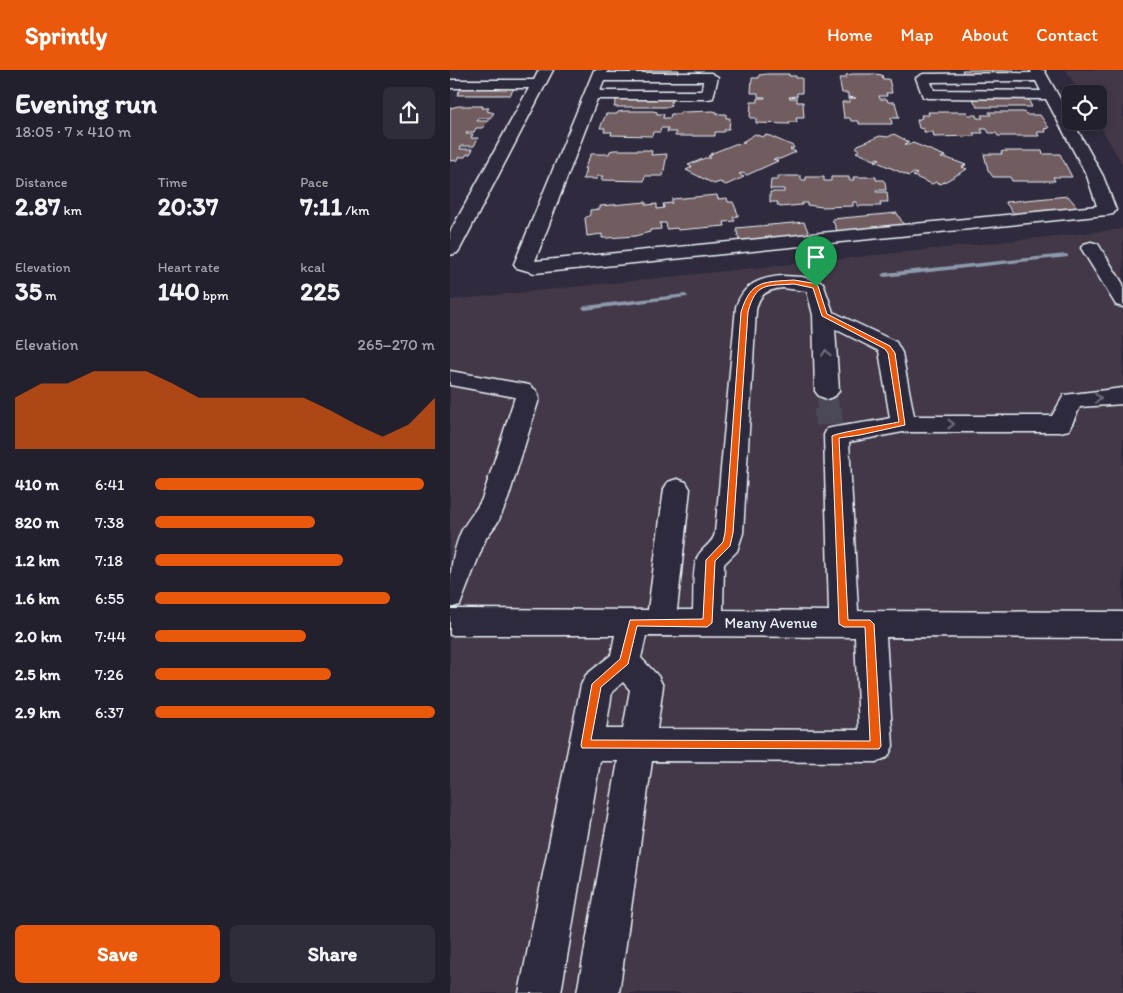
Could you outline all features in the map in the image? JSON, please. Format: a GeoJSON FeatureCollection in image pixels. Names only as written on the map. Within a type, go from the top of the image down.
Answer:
{"type":"FeatureCollection","features":[{"type":"Feature","properties":{"kind":"street"},"geometry":{"type":"LineString","coordinates":[[591,95],[708,95],[711,77],[600,73],[591,95],[524,264],[535,267],[1107,210],[1095,176],[1050,94],[1039,74],[923,78],[928,94],[1050,94]]}},
{"type":"Feature","properties":{"kind":"street"},"geometry":{"type":"LineString","coordinates":[[450,84],[542,77]]}},
{"type":"Feature","properties":{"kind":"street"},"geometry":{"type":"LineString","coordinates":[[450,249],[542,77]]}},
{"type":"Feature","properties":{"kind":"street"},"geometry":{"type":"LineString","coordinates":[[1091,248],[1123,301]]}},
{"type":"Feature","properties":{"kind":"street"},"geometry":{"type":"LineString","coordinates":[[707,623],[710,560],[727,543],[729,533],[744,312],[752,292],[763,285],[794,282],[810,284],[816,287],[824,315],[827,391]]}},
{"type":"Feature","properties":{"kind":"street"},"geometry":{"type":"LineString","coordinates":[[824,315],[888,347],[891,353],[903,424]]}},
{"type":"Feature","properties":{"kind":"street"},"geometry":{"type":"LineString","coordinates":[[450,378],[521,390],[526,394],[527,399],[495,499],[488,515],[474,534],[450,596]]}},
{"type":"Feature","properties":{"kind":"street"},"geometry":{"type":"LineString","coordinates":[[586,745],[876,746],[857,624],[832,430],[860,433],[903,424],[1060,424],[1072,400],[1123,396]]}},
{"type":"Feature","properties":{"kind":"street"},"geometry":{"type":"LineString","coordinates":[[540,993],[597,684],[625,662],[647,623],[677,488]]}},
{"type":"Feature","properties":{"kind":"street","name":"Meany Avenue"},"geometry":{"type":"LineString","coordinates":[[450,622],[1123,625]]}},
{"type":"Feature","properties":{"kind":"street"},"geometry":{"type":"LineString","coordinates":[[598,993],[647,686],[625,662]]}},
{"type":"Feature","properties":{"kind":"shaded area"},"geometry":{"type":"Polygon","coordinates":[[[1066,70],[1123,70],[1123,165],[1102,130],[1107,130],[1107,85],[1075,85],[1066,70]]]}},
{"type":"Feature","properties":{"kind":"shaded area"},"geometry":{"type":"Polygon","coordinates":[[[1123,229],[1123,993],[450,993],[450,300],[1123,229]]]}},
{"type":"Feature","properties":{"kind":"building"},"geometry":{"type":"Polygon","coordinates":[[[627,70],[679,70],[678,73],[626,73],[627,70]]]}},
{"type":"Feature","properties":{"kind":"building"},"geometry":{"type":"Polygon","coordinates":[[[962,70],[1014,70],[1016,74],[964,74],[962,70]]]}},
{"type":"Feature","properties":{"kind":"building"},"geometry":{"type":"Polygon","coordinates":[[[789,74],[789,76],[802,78],[802,93],[789,97],[797,98],[797,102],[803,102],[804,118],[796,118],[797,122],[789,122],[790,124],[756,123],[756,118],[750,118],[751,102],[758,102],[758,98],[765,98],[758,97],[758,93],[751,93],[752,78],[759,78],[759,75],[789,74]]]}},
{"type":"Feature","properties":{"kind":"building"},"geometry":{"type":"Polygon","coordinates":[[[875,74],[882,75],[883,79],[889,79],[892,93],[886,93],[887,96],[879,96],[880,99],[887,99],[888,102],[895,102],[899,118],[891,118],[892,124],[859,124],[859,121],[851,121],[850,118],[844,118],[842,102],[849,102],[849,98],[856,98],[848,97],[848,93],[842,93],[839,78],[846,78],[846,75],[875,74]]]}},
{"type":"Feature","properties":{"kind":"building"},"geometry":{"type":"Polygon","coordinates":[[[515,87],[510,95],[457,95],[461,88],[515,87]]]}},
{"type":"Feature","properties":{"kind":"building"},"geometry":{"type":"Polygon","coordinates":[[[617,98],[672,98],[670,107],[614,107],[617,98]]]}},
{"type":"Feature","properties":{"kind":"building"},"geometry":{"type":"Polygon","coordinates":[[[973,99],[1028,99],[1032,107],[977,107],[973,99]]]}},
{"type":"Feature","properties":{"kind":"building"},"geometry":{"type":"Polygon","coordinates":[[[483,106],[482,108],[489,108],[487,111],[494,113],[490,118],[478,118],[477,121],[489,121],[482,128],[476,128],[474,132],[467,132],[466,134],[473,134],[471,138],[478,138],[474,146],[461,146],[460,149],[473,149],[470,154],[467,154],[465,157],[459,157],[458,160],[450,161],[450,108],[483,106]]]}},
{"type":"Feature","properties":{"kind":"building"},"geometry":{"type":"Polygon","coordinates":[[[623,111],[653,111],[657,112],[657,114],[664,114],[663,118],[670,118],[671,114],[680,114],[680,112],[713,111],[717,112],[717,114],[726,114],[726,118],[730,118],[729,129],[725,129],[724,132],[715,132],[715,136],[675,136],[676,132],[667,132],[668,128],[661,128],[660,132],[653,132],[652,136],[611,135],[612,132],[604,132],[605,128],[600,128],[606,114],[617,114],[623,111]]]}},
{"type":"Feature","properties":{"kind":"building"},"geometry":{"type":"Polygon","coordinates":[[[928,112],[967,112],[968,115],[976,115],[977,118],[983,118],[981,115],[991,115],[989,112],[1023,112],[1028,115],[1040,115],[1049,128],[1044,129],[1046,132],[1037,132],[1039,136],[998,136],[996,133],[989,133],[987,129],[981,129],[983,133],[973,133],[975,136],[934,137],[933,132],[924,132],[924,129],[919,128],[917,120],[922,118],[921,115],[929,115],[928,112]]]}},
{"type":"Feature","properties":{"kind":"building"},"geometry":{"type":"Polygon","coordinates":[[[755,134],[762,137],[770,136],[793,146],[794,148],[790,149],[796,152],[780,159],[773,159],[778,161],[747,175],[739,174],[744,177],[726,185],[720,182],[714,184],[686,170],[692,167],[688,165],[705,158],[711,158],[708,156],[712,155],[710,154],[735,144],[745,143],[742,142],[755,134]]]}},
{"type":"Feature","properties":{"kind":"building"},"geometry":{"type":"Polygon","coordinates":[[[894,134],[909,142],[905,144],[913,143],[945,156],[941,158],[947,158],[966,165],[962,167],[967,169],[941,184],[936,182],[932,184],[913,176],[917,174],[914,173],[909,176],[875,161],[880,159],[878,158],[874,160],[856,152],[860,150],[856,148],[858,145],[880,136],[888,137],[894,134]]]}},
{"type":"Feature","properties":{"kind":"building"},"geometry":{"type":"Polygon","coordinates":[[[647,150],[652,151],[651,155],[667,154],[663,176],[645,176],[644,181],[601,180],[603,176],[598,176],[597,179],[583,179],[586,169],[584,169],[591,154],[609,154],[610,151],[647,150]]]}},
{"type":"Feature","properties":{"kind":"building"},"geometry":{"type":"Polygon","coordinates":[[[1042,151],[1043,154],[1060,154],[1072,177],[1053,177],[1055,181],[1012,181],[1010,177],[993,177],[988,170],[984,154],[1002,154],[1001,152],[1042,151]]]}},
{"type":"Feature","properties":{"kind":"building"},"geometry":{"type":"Polygon","coordinates":[[[778,176],[801,176],[801,180],[806,180],[806,177],[824,177],[824,181],[831,181],[831,177],[849,177],[849,180],[854,180],[853,177],[876,177],[876,180],[883,180],[885,182],[886,190],[876,190],[876,192],[887,192],[888,202],[880,202],[881,206],[857,206],[857,202],[853,202],[853,206],[822,207],[802,203],[802,205],[780,207],[780,205],[777,205],[778,202],[770,202],[770,192],[784,192],[784,189],[770,189],[771,180],[778,180],[778,176]]]}},
{"type":"Feature","properties":{"kind":"building"},"geometry":{"type":"Polygon","coordinates":[[[717,195],[718,199],[727,198],[728,202],[733,202],[738,214],[738,216],[733,217],[735,221],[724,222],[725,226],[678,230],[677,228],[667,229],[666,223],[660,223],[661,229],[650,230],[650,232],[635,236],[602,238],[602,234],[587,236],[585,218],[590,215],[590,210],[600,209],[600,206],[646,202],[646,205],[657,204],[657,209],[664,208],[663,204],[672,203],[672,199],[717,195]]]}},
{"type":"Feature","properties":{"kind":"building"},"geometry":{"type":"Polygon","coordinates":[[[1068,196],[1079,209],[1015,215],[1005,202],[1068,196]]]}},
{"type":"Feature","properties":{"kind":"building"},"geometry":{"type":"Polygon","coordinates":[[[897,213],[905,227],[838,233],[832,219],[897,213]]]}},
{"type":"Feature","properties":{"kind":"building"},"geometry":{"type":"Polygon","coordinates":[[[804,222],[810,236],[740,243],[736,228],[804,222]]]}},
{"type":"Feature","properties":{"kind":"waterway"},"geometry":{"type":"LineString","coordinates":[[884,275],[1066,256]]}},
{"type":"Feature","properties":{"kind":"waterway"},"geometry":{"type":"LineString","coordinates":[[585,308],[685,296]]}},
{"type":"Feature","properties":{"kind":"tunnel"},"geometry":{"type":"LineString","coordinates":[[827,391],[828,409]]}},
{"type":"Feature","properties":{"kind":"tunnel"},"geometry":{"type":"LineString","coordinates":[[828,408],[829,425]]}},
{"type":"Feature","properties":{"kind":"route"},"geometry":{"type":"LineString","coordinates":[[794,282],[810,284],[816,287],[824,315],[888,347],[891,353],[903,424],[879,430],[836,436],[844,624],[870,624],[876,746],[586,745],[597,684],[625,662],[633,623],[707,623],[710,560],[727,543],[729,533],[744,312],[748,299],[752,292],[763,285],[773,283],[794,282]]}}]}
